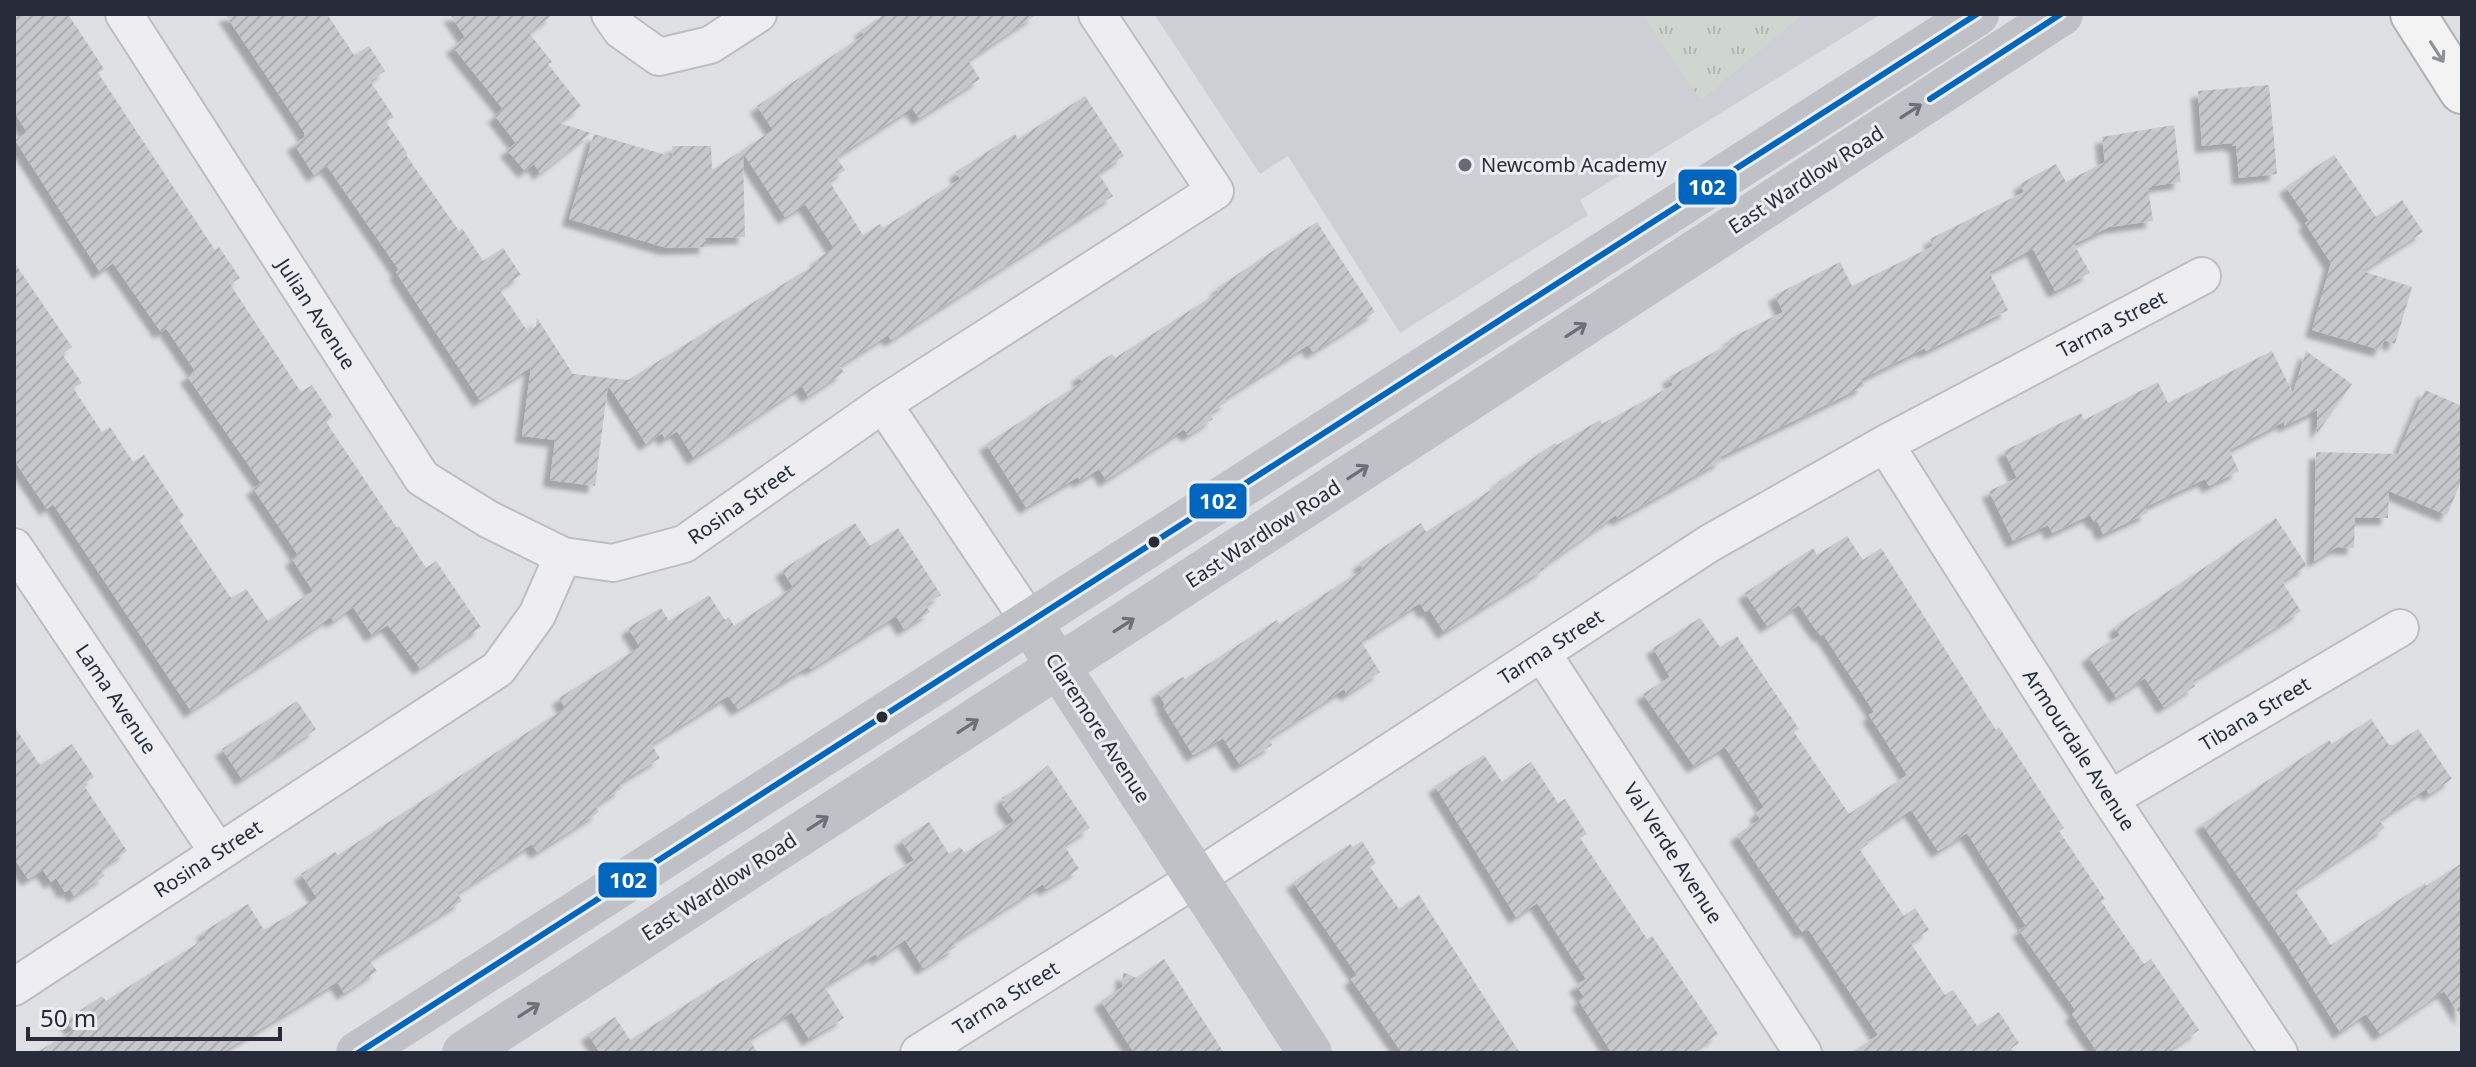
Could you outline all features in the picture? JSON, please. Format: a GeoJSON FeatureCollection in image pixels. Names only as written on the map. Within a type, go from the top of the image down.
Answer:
{"type":"FeatureCollection","features":[{"type":"Feature","properties":{"kind":"highway"},"geometry":{"type":"LineString","coordinates":[[2413,14],[2462,91]]}},
{"type":"Feature","properties":{"kind":"main road"},"geometry":{"type":"LineString","coordinates":[[358,1053],[1977,14]]}},
{"type":"Feature","properties":{"kind":"main road","name":"East Wardlow Road"},"geometry":{"type":"LineString","coordinates":[[464,1053],[2061,14]]}},
{"type":"Feature","properties":{"kind":"main road","name":"Claremore Avenue"},"geometry":{"type":"LineString","coordinates":[[1030,622],[1310,1053]]}},
{"type":"Feature","properties":{"kind":"street","name":"Julian Avenue"},"geometry":{"type":"LineString","coordinates":[[124,14],[422,478],[488,519],[563,556]]}},
{"type":"Feature","properties":{"kind":"street"},"geometry":{"type":"LineString","coordinates":[[610,14],[621,30],[659,57],[710,45],[758,14]]}},
{"type":"Feature","properties":{"kind":"street","name":"Rosina Street"},"geometry":{"type":"LineString","coordinates":[[14,987],[498,669],[537,615],[563,556],[613,563],[684,544],[883,404],[1215,191],[1097,14]]}},
{"type":"Feature","properties":{"kind":"street","name":"Tarma Street"},"geometry":{"type":"LineString","coordinates":[[919,1053],[1195,879],[1710,543],[1885,444],[2202,276]]}},
{"type":"Feature","properties":{"kind":"street","name":"Claremore Avenue"},"geometry":{"type":"LineString","coordinates":[[883,404],[1030,622]]}},
{"type":"Feature","properties":{"kind":"street","name":"Armourdale Avenue"},"geometry":{"type":"LineString","coordinates":[[1885,444],[2110,799],[2279,1053]]}},
{"type":"Feature","properties":{"kind":"street","name":"Lama Avenue"},"geometry":{"type":"LineString","coordinates":[[14,547],[218,852]]}},
{"type":"Feature","properties":{"kind":"street","name":"Tibana Street"},"geometry":{"type":"LineString","coordinates":[[2110,799],[2400,628]]}},
{"type":"Feature","properties":{"kind":"street","name":"Val Verde Avenue"},"geometry":{"type":"LineString","coordinates":[[1542,653],[1803,1053]]}},
{"type":"Feature","properties":{"kind":"shaded area","name":"Newcomb Academy"},"geometry":{"type":"Polygon","coordinates":[[[1154,14],[1881,14],[1580,200],[1588,215],[1400,333],[1288,156],[1260,174],[1154,14]]]}},
{"type":"Feature","properties":{"kind":"green space"},"geometry":{"type":"Polygon","coordinates":[[[1642,14],[1803,14],[1701,100],[1642,14]]]}},
{"type":"Feature","properties":{"kind":"building"},"geometry":{"type":"Polygon","coordinates":[[[14,14],[68,14],[104,69],[98,73],[215,250],[219,247],[240,278],[230,284],[301,392],[312,385],[333,417],[326,422],[397,528],[399,526],[426,568],[436,561],[481,627],[420,668],[388,625],[372,635],[353,607],[333,621],[331,617],[191,711],[53,504],[47,509],[14,460],[14,262],[72,347],[62,354],[82,383],[73,388],[102,432],[110,427],[133,462],[144,455],[184,516],[179,520],[231,598],[246,589],[268,621],[313,591],[292,559],[298,555],[253,488],[261,483],[187,376],[195,371],[166,328],[161,332],[113,263],[100,272],[15,140],[27,132],[14,112],[14,14]]]}},
{"type":"Feature","properties":{"kind":"building"},"geometry":{"type":"Polygon","coordinates":[[[225,14],[327,14],[354,55],[369,46],[385,71],[370,81],[394,117],[386,122],[406,155],[459,231],[462,228],[483,261],[503,248],[521,275],[499,289],[528,332],[536,326],[537,318],[573,374],[628,380],[819,262],[817,259],[834,248],[805,204],[785,217],[743,153],[745,237],[706,238],[706,247],[667,248],[569,219],[594,134],[673,157],[672,146],[711,146],[712,170],[773,130],[757,106],[864,35],[861,30],[885,14],[1037,14],[968,60],[980,79],[919,118],[912,108],[836,157],[845,170],[829,181],[863,235],[880,224],[883,228],[960,179],[956,172],[1015,134],[1018,139],[1085,96],[1124,156],[1098,173],[1113,196],[891,340],[888,335],[839,366],[844,372],[808,396],[802,386],[694,458],[677,431],[665,439],[662,433],[646,444],[608,385],[595,486],[550,480],[555,440],[522,436],[531,367],[480,400],[396,272],[399,270],[327,166],[314,175],[294,144],[305,137],[304,132],[225,14]]]}},
{"type":"Feature","properties":{"kind":"building"},"geometry":{"type":"Polygon","coordinates":[[[450,14],[554,14],[529,33],[552,62],[548,64],[581,106],[559,123],[591,133],[540,173],[534,164],[525,171],[507,150],[516,143],[495,116],[503,109],[453,47],[465,37],[450,14]]]}},
{"type":"Feature","properties":{"kind":"building"},"geometry":{"type":"Polygon","coordinates":[[[2269,85],[2277,174],[2239,178],[2236,145],[2202,146],[2198,91],[2269,85]]]}},
{"type":"Feature","properties":{"kind":"building"},"geometry":{"type":"Polygon","coordinates":[[[2174,125],[2181,182],[2148,188],[2153,221],[2109,227],[2074,244],[2090,273],[2055,291],[2033,249],[1989,272],[2008,310],[1861,379],[1864,386],[1720,457],[1722,460],[1618,519],[1616,515],[1543,566],[1544,569],[1444,632],[1429,609],[1425,612],[1420,603],[1361,641],[1380,672],[1347,694],[1344,689],[1269,738],[1272,745],[1240,765],[1223,738],[1193,755],[1163,706],[1158,692],[1183,677],[1185,679],[1277,620],[1279,624],[1363,569],[1359,563],[1421,523],[1426,532],[1500,484],[1498,482],[1555,443],[1557,445],[1600,420],[1602,424],[1673,385],[1669,377],[1731,343],[1729,339],[1783,312],[1775,295],[1840,262],[1852,286],[1933,246],[1930,239],[2024,192],[2020,184],[2056,164],[2066,182],[2105,162],[2102,137],[2174,125]]]}},
{"type":"Feature","properties":{"kind":"building"},"geometry":{"type":"Polygon","coordinates":[[[2334,155],[2376,217],[2402,200],[2423,232],[2362,271],[2412,287],[2395,344],[2384,340],[2381,350],[2312,330],[2331,263],[2305,223],[2309,221],[2286,187],[2334,155]]]}},
{"type":"Feature","properties":{"kind":"building"},"geometry":{"type":"Polygon","coordinates":[[[1317,222],[1375,312],[1313,352],[1308,345],[1225,398],[1227,402],[1210,413],[1213,419],[1188,435],[1184,429],[1106,480],[1099,469],[1080,481],[1078,477],[1026,507],[986,444],[1082,382],[1078,376],[1112,354],[1115,358],[1219,292],[1217,288],[1317,222]]]}},
{"type":"Feature","properties":{"kind":"building"},"geometry":{"type":"Polygon","coordinates":[[[2272,351],[2293,393],[2306,351],[2352,384],[2317,433],[2317,410],[2284,426],[2285,421],[2229,450],[2239,471],[2209,486],[2205,479],[2145,507],[2148,513],[2103,534],[2090,515],[2052,533],[2048,525],[2013,541],[1989,491],[2017,478],[2004,451],[2081,413],[2084,420],[2158,382],[2168,403],[2272,351]]]}},
{"type":"Feature","properties":{"kind":"building"},"geometry":{"type":"Polygon","coordinates":[[[2425,390],[2462,406],[2462,479],[2447,515],[2389,491],[2388,518],[2355,518],[2354,548],[2337,547],[2314,561],[2316,452],[2398,454],[2425,390]]]}},
{"type":"Feature","properties":{"kind":"building"},"geometry":{"type":"Polygon","coordinates":[[[2276,518],[2307,566],[2283,583],[2301,611],[2192,681],[2195,686],[2164,707],[2145,678],[2116,697],[2088,656],[2120,635],[2115,628],[2120,623],[2276,518]]]}},
{"type":"Feature","properties":{"kind":"building"},"geometry":{"type":"Polygon","coordinates":[[[855,523],[870,546],[898,528],[941,595],[925,605],[930,612],[904,629],[896,616],[811,669],[809,666],[738,709],[728,696],[651,744],[660,758],[619,783],[622,788],[595,806],[599,812],[537,852],[532,844],[457,893],[462,901],[369,960],[377,971],[344,993],[337,982],[221,1053],[36,1053],[73,1030],[66,1020],[102,996],[106,1001],[206,938],[203,932],[248,904],[264,930],[317,898],[301,874],[335,852],[338,855],[565,708],[559,698],[640,647],[628,628],[661,608],[669,621],[709,595],[725,620],[729,617],[734,626],[793,587],[782,570],[855,523]]]}},
{"type":"Feature","properties":{"kind":"building"},"geometry":{"type":"Polygon","coordinates":[[[1847,536],[1863,560],[1881,548],[1996,730],[1999,727],[2064,828],[2059,831],[2105,899],[2101,901],[2144,964],[2151,959],[2199,1030],[2165,1053],[2098,1053],[2072,1014],[2076,1011],[2019,930],[2026,926],[1967,833],[1938,851],[1911,810],[1865,841],[1868,844],[1860,850],[1904,916],[1915,908],[1929,930],[1910,942],[1945,995],[1953,990],[1977,1026],[1999,1012],[2019,1043],[2004,1053],[1851,1053],[1878,1035],[1808,929],[1802,932],[1737,835],[1760,819],[1756,813],[1764,807],[1725,747],[1694,766],[1643,694],[1670,677],[1653,648],[1700,618],[1720,647],[1737,636],[1799,729],[1794,732],[1849,814],[1907,775],[1869,715],[1874,712],[1823,634],[1821,636],[1799,605],[1767,626],[1745,593],[1813,548],[1817,555],[1847,536]]]}},
{"type":"Feature","properties":{"kind":"building"},"geometry":{"type":"Polygon","coordinates":[[[297,701],[316,729],[242,779],[222,749],[297,701]]]}},
{"type":"Feature","properties":{"kind":"building"},"geometry":{"type":"Polygon","coordinates":[[[2371,719],[2389,745],[2418,729],[2452,779],[2429,794],[2426,789],[2379,820],[2385,828],[2294,889],[2331,945],[2425,883],[2426,886],[2462,863],[2462,1018],[2444,991],[2380,1034],[2366,1014],[2340,1032],[2286,946],[2202,824],[2329,740],[2332,744],[2371,719]]]}},
{"type":"Feature","properties":{"kind":"building"},"geometry":{"type":"Polygon","coordinates":[[[14,726],[40,765],[72,744],[94,777],[83,784],[127,851],[100,869],[105,876],[74,896],[70,889],[65,892],[56,878],[51,882],[43,870],[28,879],[14,858],[14,726]]]}},
{"type":"Feature","properties":{"kind":"building"},"geometry":{"type":"Polygon","coordinates":[[[1484,755],[1502,782],[1531,762],[1558,803],[1565,799],[1587,834],[1580,838],[1647,939],[1652,936],[1718,1034],[1690,1053],[1612,1053],[1579,1001],[1584,997],[1576,985],[1586,979],[1537,903],[1516,917],[1435,786],[1484,755]]]}},
{"type":"Feature","properties":{"kind":"building"},"geometry":{"type":"Polygon","coordinates":[[[1048,765],[1090,828],[1064,845],[1079,869],[1046,889],[1043,884],[953,942],[956,947],[923,968],[905,940],[824,986],[844,1018],[809,1039],[792,1012],[749,1039],[758,1053],[600,1053],[588,1034],[615,1017],[630,1040],[914,860],[901,840],[929,822],[949,854],[960,847],[965,853],[1014,821],[1002,804],[1005,803],[1002,798],[1048,765]]]}},
{"type":"Feature","properties":{"kind":"building"},"geometry":{"type":"Polygon","coordinates":[[[1362,841],[1376,863],[1370,867],[1399,909],[1419,895],[1520,1053],[1402,1053],[1351,979],[1357,975],[1293,882],[1350,844],[1353,847],[1362,841]]]}},
{"type":"Feature","properties":{"kind":"building"},"geometry":{"type":"Polygon","coordinates":[[[1164,959],[1224,1053],[1134,1053],[1101,1001],[1122,987],[1123,972],[1136,978],[1164,959]]]}},
{"type":"Feature","properties":{"kind":"transit line","name":"102"},"geometry":{"type":"LineString","coordinates":[[358,1053],[1977,14]]}},
{"type":"Feature","properties":{"kind":"transit line","name":"102"},"geometry":{"type":"LineString","coordinates":[[1930,99],[2061,14]]}},
{"type":"Feature","properties":{"kind":"place","name":"Newcomb Academy"},"geometry":{"type":"Point","coordinates":[1465,165]}}]}
